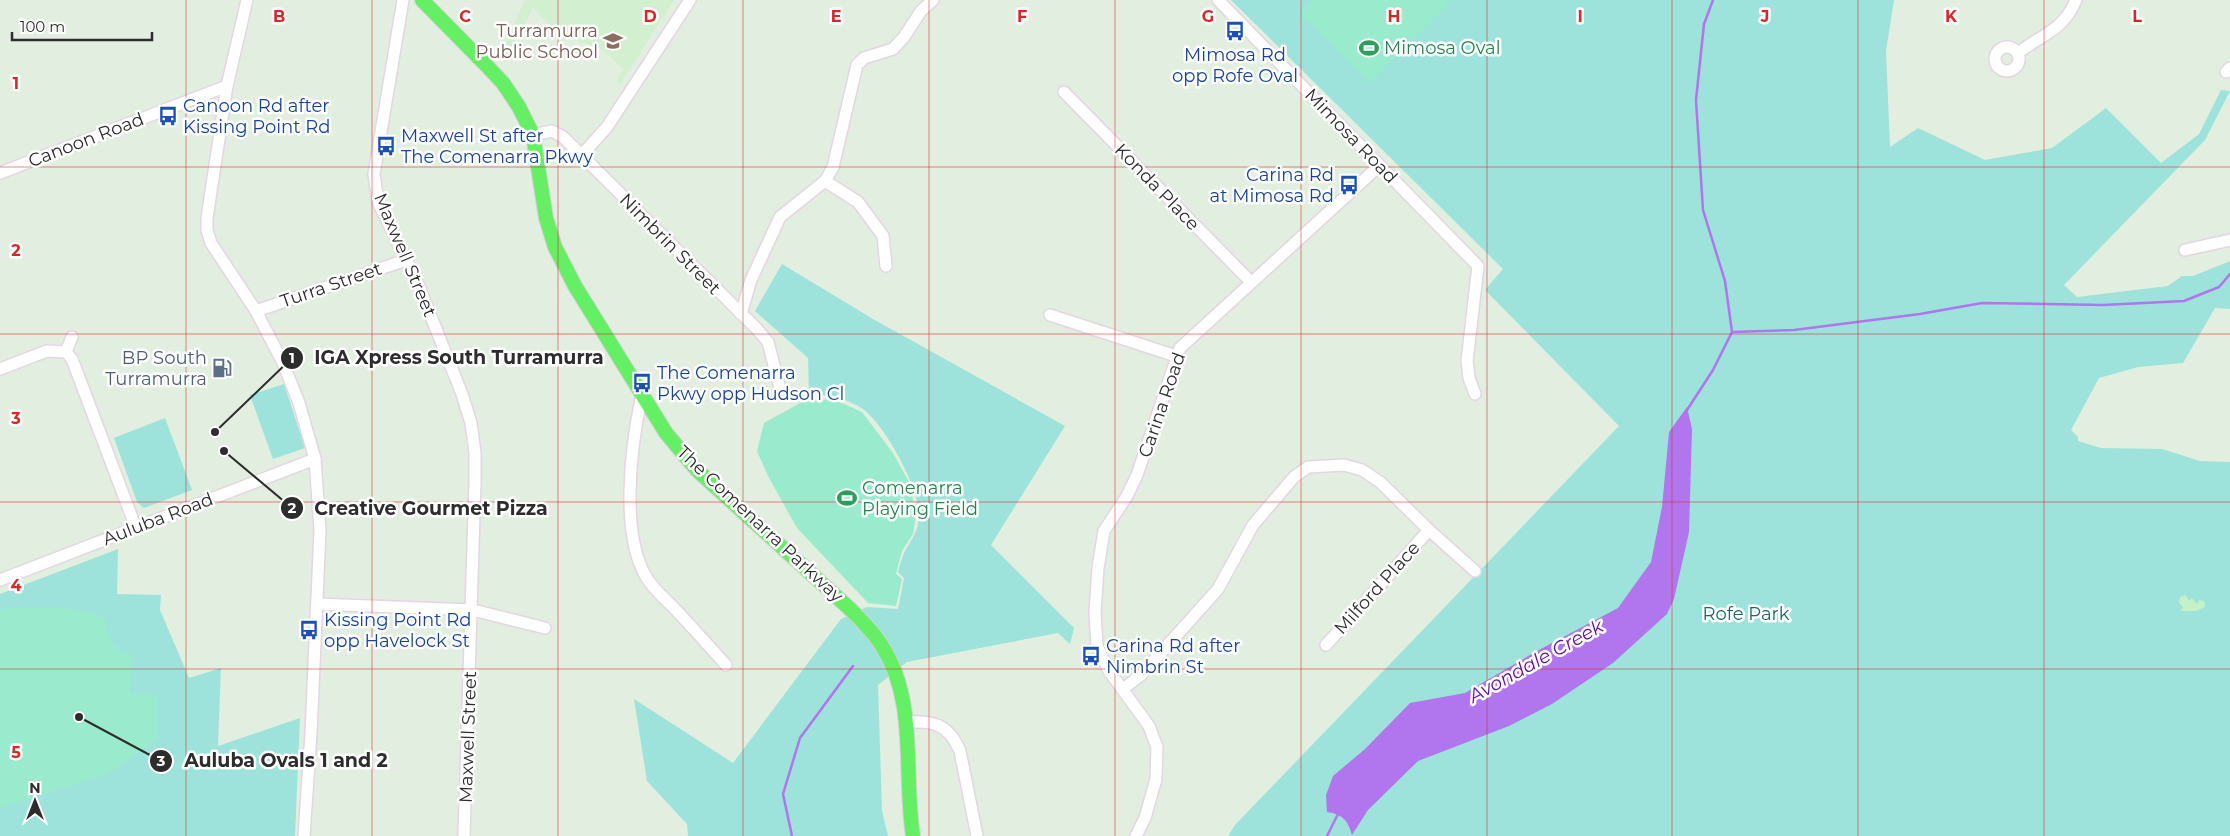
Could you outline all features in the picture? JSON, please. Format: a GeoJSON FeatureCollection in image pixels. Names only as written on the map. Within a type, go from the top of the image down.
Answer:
{"type":"FeatureCollection","features":[{"type":"Feature","properties":{"kind":"main road","name":"The Comenarra Parkway"},"geometry":{"type":"LineString","coordinates":[[422,0],[503,83],[519,107],[533,134],[546,218],[555,247],[575,286],[666,433],[697,470],[869,627],[882,646],[895,673],[901,693],[905,722],[913,836]]}},
{"type":"Feature","properties":{"kind":"street"},"geometry":{"type":"LineString","coordinates":[[247,0],[227,86],[207,218],[207,230],[219,256],[270,335],[290,377],[315,459],[320,530],[310,759],[304,836]]}},
{"type":"Feature","properties":{"kind":"street","name":"Maxwell Street"},"geometry":{"type":"LineString","coordinates":[[403,0],[374,174],[378,202],[418,284],[462,394],[471,424],[475,453],[472,610],[464,836]]}},
{"type":"Feature","properties":{"kind":"street"},"geometry":{"type":"LineString","coordinates":[[581,156],[608,127],[690,0]]}},
{"type":"Feature","properties":{"kind":"street"},"geometry":{"type":"LineString","coordinates":[[742,314],[751,280],[780,217],[825,181],[833,167],[857,65],[864,58],[893,49],[904,37],[920,11],[933,0]]}},
{"type":"Feature","properties":{"kind":"street","name":"Mimosa Road"},"geometry":{"type":"LineString","coordinates":[[1218,0],[1379,166],[1475,261],[1479,268],[1467,361],[1469,378],[1475,394]]}},
{"type":"Feature","properties":{"kind":"street"},"geometry":{"type":"LineString","coordinates":[[2018,53],[2058,28],[2066,20],[2076,0]]}},
{"type":"Feature","properties":{"kind":"street","name":"Canoon Road"},"geometry":{"type":"LineString","coordinates":[[0,173],[227,86]]}},
{"type":"Feature","properties":{"kind":"street","name":"Konda Place"},"geometry":{"type":"LineString","coordinates":[[1064,92],[1251,282]]}},
{"type":"Feature","properties":{"kind":"street","name":"Nimbrin Street"},"geometry":{"type":"LineString","coordinates":[[533,134],[546,131],[557,133],[758,329],[768,342],[780,385]]}},
{"type":"Feature","properties":{"kind":"street","name":"Carina Road"},"geometry":{"type":"LineString","coordinates":[[1136,836],[1152,797],[1158,763],[1157,747],[1149,726],[1103,661],[1095,631],[1098,568],[1104,531],[1127,496],[1137,476],[1176,356],[1187,340],[1379,166]]}},
{"type":"Feature","properties":{"kind":"street"},"geometry":{"type":"LineString","coordinates":[[825,181],[858,202],[883,236],[886,266]]}},
{"type":"Feature","properties":{"kind":"street"},"geometry":{"type":"LineString","coordinates":[[2185,250],[2230,240]]}},
{"type":"Feature","properties":{"kind":"street","name":"Turra Street"},"geometry":{"type":"LineString","coordinates":[[256,311],[406,260]]}},
{"type":"Feature","properties":{"kind":"street"},"geometry":{"type":"LineString","coordinates":[[1050,315],[1176,356]]}},
{"type":"Feature","properties":{"kind":"street"},"geometry":{"type":"LineString","coordinates":[[66,352],[72,337]]}},
{"type":"Feature","properties":{"kind":"street"},"geometry":{"type":"LineString","coordinates":[[0,369],[47,351],[66,352],[72,358],[136,528]]}},
{"type":"Feature","properties":{"kind":"street"},"geometry":{"type":"LineString","coordinates":[[642,395],[635,424],[630,506],[634,544],[640,565],[650,584],[726,665]]}},
{"type":"Feature","properties":{"kind":"street","name":"Auluba Road"},"geometry":{"type":"LineString","coordinates":[[0,580],[315,459]]}},
{"type":"Feature","properties":{"kind":"street"},"geometry":{"type":"LineString","coordinates":[[1123,690],[1141,675],[1218,589],[1252,526],[1294,477],[1308,467],[1344,465],[1362,470],[1380,482],[1429,530],[1475,571]]}},
{"type":"Feature","properties":{"kind":"street","name":"Milford Place"},"geometry":{"type":"LineString","coordinates":[[1326,645],[1429,530]]}},
{"type":"Feature","properties":{"kind":"street"},"geometry":{"type":"LineString","coordinates":[[317,604],[472,610],[545,628]]}},
{"type":"Feature","properties":{"kind":"street"},"geometry":{"type":"LineString","coordinates":[[905,722],[927,721],[936,724],[944,728],[956,742],[960,751],[977,836]]}},
{"type":"Feature","properties":{"kind":"shaded area","name":"Turramurra Public School"},"geometry":{"type":"Polygon","coordinates":[[[525,0],[674,0],[621,83],[616,79],[624,69],[597,46],[579,42],[571,34],[566,41],[533,8],[505,63],[499,58],[525,0]]]}},
{"type":"Feature","properties":{"kind":"shaded area","name":"Mimosa Oval"},"geometry":{"type":"Polygon","coordinates":[[[1313,0],[1452,0],[1370,83],[1300,14],[1313,0]]]}},
{"type":"Feature","properties":{"kind":"shaded area","name":"Comenarra Playing Field"},"geometry":{"type":"Polygon","coordinates":[[[833,399],[862,412],[893,453],[909,482],[916,514],[913,534],[902,551],[896,574],[902,579],[896,606],[868,603],[797,528],[768,476],[757,451],[764,423],[804,401],[833,399]]]}},
{"type":"Feature","properties":{"kind":"shaded area"},"geometry":{"type":"Polygon","coordinates":[[[6,608],[72,609],[96,615],[107,621],[110,638],[121,651],[132,655],[130,694],[157,695],[158,739],[107,774],[0,808],[0,610],[6,608]]]}},
{"type":"Feature","properties":{"kind":"green space","name":"Rofe Park"},"geometry":{"type":"Polygon","coordinates":[[[1231,0],[1894,0],[1886,51],[1890,147],[1918,128],[1985,160],[2052,148],[2106,108],[2161,163],[2199,134],[2221,90],[2230,91],[2205,140],[2064,285],[2077,297],[2168,286],[2182,276],[2193,276],[2230,261],[2230,309],[2215,308],[2183,363],[2138,367],[2099,378],[2071,430],[2078,437],[2078,441],[2101,448],[2162,449],[2200,461],[2230,462],[2230,836],[1228,836],[1235,825],[1619,426],[1485,290],[1503,269],[1231,0]]]}},
{"type":"Feature","properties":{"kind":"green space"},"geometry":{"type":"Polygon","coordinates":[[[782,264],[873,319],[1065,426],[991,545],[1074,628],[1070,644],[1058,633],[907,662],[878,685],[882,811],[888,836],[688,836],[687,824],[647,781],[634,699],[733,763],[841,619],[867,607],[898,609],[904,578],[898,572],[904,553],[915,534],[919,521],[918,504],[914,490],[900,458],[872,417],[857,405],[844,400],[830,396],[809,394],[808,358],[755,311],[782,264]]]}},
{"type":"Feature","properties":{"kind":"green space"},"geometry":{"type":"Polygon","coordinates":[[[284,384],[305,448],[273,459],[250,395],[284,384]]]}},
{"type":"Feature","properties":{"kind":"green space"},"geometry":{"type":"Polygon","coordinates":[[[165,418],[192,490],[144,508],[137,502],[114,438],[165,418]]]}},
{"type":"Feature","properties":{"kind":"green space"},"geometry":{"type":"Polygon","coordinates":[[[118,549],[117,594],[161,595],[160,610],[189,678],[221,668],[218,746],[300,718],[295,836],[0,836],[0,594],[118,549]]]}},
{"type":"Feature","properties":{"kind":"sand"},"geometry":{"type":"Polygon","coordinates":[[[2186,595],[2189,601],[2192,598],[2197,604],[2199,600],[2204,601],[2205,607],[2196,611],[2180,611],[2183,607],[2179,603],[2180,597],[2186,595]]]}},
{"type":"Feature","properties":{"kind":"water"},"geometry":{"type":"Polygon","coordinates":[[[1687,407],[1692,429],[1689,532],[1674,599],[1667,614],[1613,663],[1552,704],[1509,726],[1418,761],[1368,810],[1352,835],[1349,826],[1341,816],[1327,812],[1326,795],[1333,776],[1365,749],[1410,703],[1465,693],[1537,651],[1618,608],[1651,562],[1662,507],[1669,432],[1687,407]]]}},
{"type":"Feature","properties":{"kind":"waterway","name":"Avondale Creek"},"geometry":{"type":"LineString","coordinates":[[1687,410],[1713,370],[1732,332],[1725,281],[1703,210],[1696,100],[1704,24],[1713,0]]}},
{"type":"Feature","properties":{"kind":"waterway"},"geometry":{"type":"LineString","coordinates":[[1732,332],[1794,330],[1920,314],[1982,303],[2103,305],[2184,301],[2219,287],[2230,274]]}},
{"type":"Feature","properties":{"kind":"waterway"},"geometry":{"type":"LineString","coordinates":[[792,836],[783,794],[800,738],[853,666]]}},
{"type":"Feature","properties":{"kind":"waterway","name":"Avondale Creek"},"geometry":{"type":"LineString","coordinates":[[1327,836],[1339,812]]}},
{"type":"Feature","properties":{"kind":"place","name":"Mimosa Rd opp Rofe Oval"},"geometry":{"type":"Point","coordinates":[1235,31]}},
{"type":"Feature","properties":{"kind":"place","name":"Turramurra Public School"},"geometry":{"type":"Point","coordinates":[613,41]}},
{"type":"Feature","properties":{"kind":"place","name":"Mimosa Oval"},"geometry":{"type":"Point","coordinates":[1369,48]}},
{"type":"Feature","properties":{"kind":"place","name":"Canoon Rd after Kissing Point Rd"},"geometry":{"type":"Point","coordinates":[168,116]}},
{"type":"Feature","properties":{"kind":"place","name":"Maxwell St after The Comenarra Pkwy"},"geometry":{"type":"Point","coordinates":[386,146]}},
{"type":"Feature","properties":{"kind":"place","name":"Carina Rd at Mimosa Rd"},"geometry":{"type":"Point","coordinates":[1349,185]}},
{"type":"Feature","properties":{"kind":"place","name":"BP South Turramurra"},"geometry":{"type":"Point","coordinates":[222,368]}},
{"type":"Feature","properties":{"kind":"place","name":"The Comenarra Pkwy opp Hudson Cl"},"geometry":{"type":"Point","coordinates":[642,383]}},
{"type":"Feature","properties":{"kind":"place","name":"IGA Xpress South Turramurra"},"geometry":{"type":"Point","coordinates":[215,432]}},
{"type":"Feature","properties":{"kind":"place","name":"Creative Gourmet Pizza"},"geometry":{"type":"Point","coordinates":[224,451]}},
{"type":"Feature","properties":{"kind":"place","name":"Comenarra Playing Field"},"geometry":{"type":"Point","coordinates":[847,498]}},
{"type":"Feature","properties":{"kind":"place","name":"Kissing Point Rd opp Havelock St"},"geometry":{"type":"Point","coordinates":[309,630]}},
{"type":"Feature","properties":{"kind":"place","name":"Carina Rd after Nimbrin St"},"geometry":{"type":"Point","coordinates":[1091,656]}},
{"type":"Feature","properties":{"kind":"place","name":"Auluba Ovals 1 and 2"},"geometry":{"type":"Point","coordinates":[79,717]}}]}
